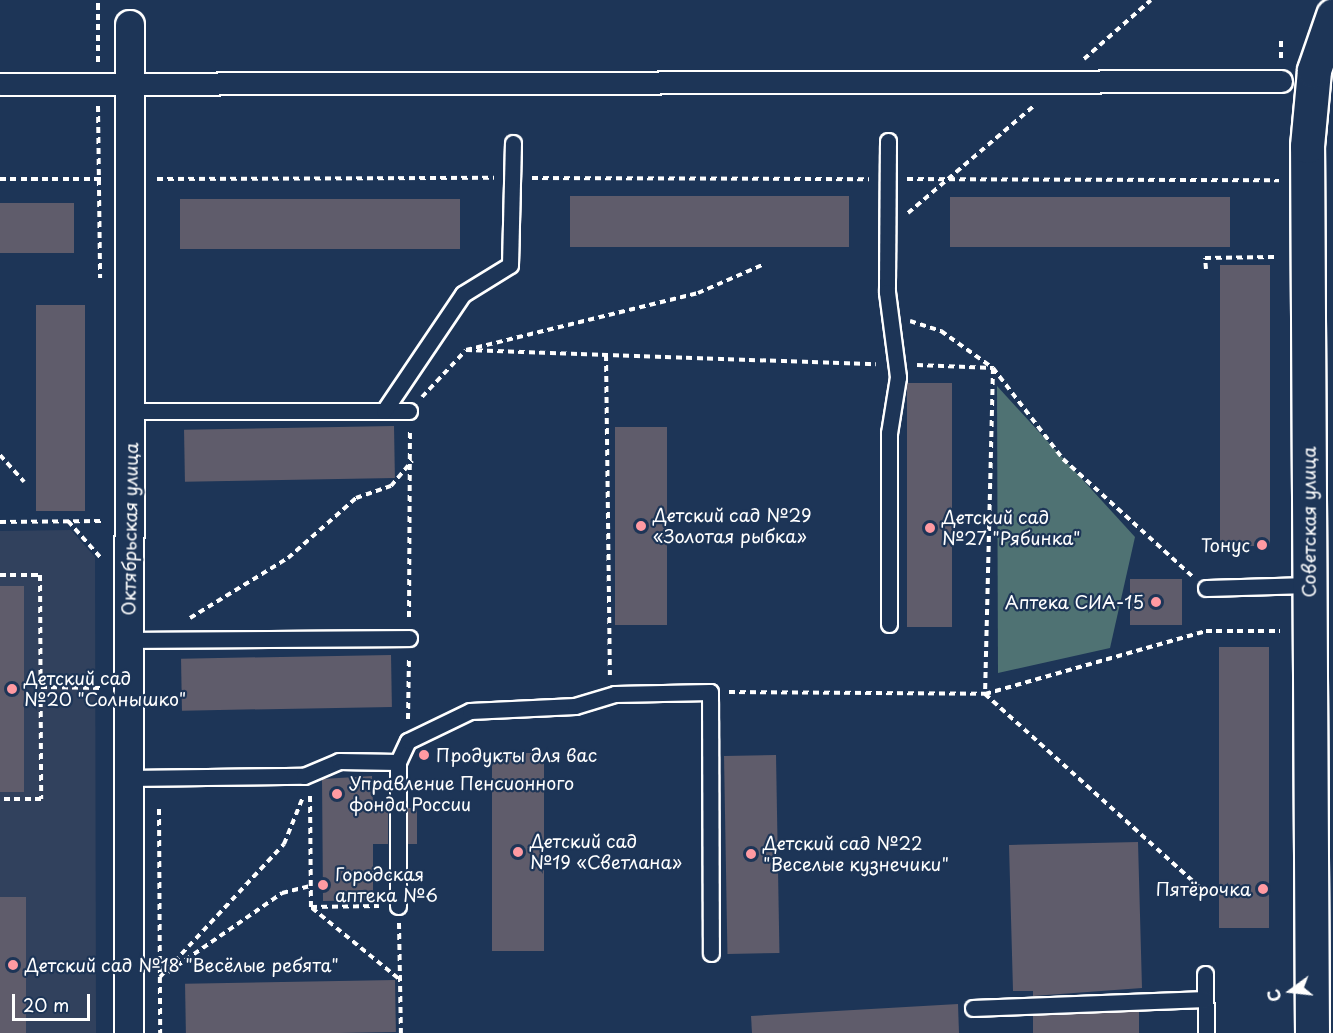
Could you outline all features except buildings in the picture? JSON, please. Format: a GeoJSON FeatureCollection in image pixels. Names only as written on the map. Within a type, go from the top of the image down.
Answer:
{"type":"FeatureCollection","features":[{"type":"Feature","properties":{"kind":"main road","name":"Советская улица"},"geometry":{"type":"LineString","coordinates":[[1312,1033],[1309,585],[1320,147],[1314,70],[1326,17]]}},
{"type":"Feature","properties":{"kind":"street","name":"Октябрьская улица"},"geometry":{"type":"LineString","coordinates":[[129,1033],[130,25]]}},
{"type":"Feature","properties":{"kind":"street"},"geometry":{"type":"LineString","coordinates":[[0,84],[1281,81]]}},
{"type":"Feature","properties":{"kind":"lane"},"geometry":{"type":"LineString","coordinates":[[888,141],[887,292],[896,365],[889,432],[889,624]]}},
{"type":"Feature","properties":{"kind":"lane"},"geometry":{"type":"LineString","coordinates":[[384,411],[463,294],[510,265],[513,143]]}},
{"type":"Feature","properties":{"kind":"lane"},"geometry":{"type":"LineString","coordinates":[[131,411],[409,411]]}},
{"type":"Feature","properties":{"kind":"lane"},"geometry":{"type":"LineString","coordinates":[[1206,588],[1309,585]]}},
{"type":"Feature","properties":{"kind":"lane"},"geometry":{"type":"LineString","coordinates":[[129,640],[409,638]]}},
{"type":"Feature","properties":{"kind":"lane"},"geometry":{"type":"LineString","coordinates":[[399,906],[398,762],[408,741],[470,711],[575,706],[615,694],[710,692],[711,953]]}},
{"type":"Feature","properties":{"kind":"lane"},"geometry":{"type":"LineString","coordinates":[[128,778],[311,774],[339,760],[398,762]]}},
{"type":"Feature","properties":{"kind":"lane"},"geometry":{"type":"LineString","coordinates":[[1205,974],[1206,1033]]}},
{"type":"Feature","properties":{"kind":"lane"},"geometry":{"type":"LineString","coordinates":[[973,1008],[1205,999]]}},
{"type":"Feature","properties":{"kind":"path"},"geometry":{"type":"LineString","coordinates":[[886,233],[944,178]]}},
{"type":"Feature","properties":{"kind":"path"},"geometry":{"type":"LineString","coordinates":[[0,179],[1279,178]]}},
{"type":"Feature","properties":{"kind":"path"},"geometry":{"type":"LineString","coordinates":[[1206,269],[1205,258],[1279,257]]}},
{"type":"Feature","properties":{"kind":"path"},"geometry":{"type":"LineString","coordinates":[[408,741],[412,461],[409,411],[466,350],[698,293],[762,266]]}},
{"type":"Feature","properties":{"kind":"path"},"geometry":{"type":"LineString","coordinates":[[887,292],[908,320],[941,331],[993,368],[1063,459],[1206,588]]}},
{"type":"Feature","properties":{"kind":"path"},"geometry":{"type":"LineString","coordinates":[[466,350],[993,368]]}},
{"type":"Feature","properties":{"kind":"path"},"geometry":{"type":"LineString","coordinates":[[606,355],[607,624],[615,694]]}},
{"type":"Feature","properties":{"kind":"path"},"geometry":{"type":"LineString","coordinates":[[993,368],[985,694],[1205,892]]}},
{"type":"Feature","properties":{"kind":"path"},"geometry":{"type":"LineString","coordinates":[[0,455],[24,482]]}},
{"type":"Feature","properties":{"kind":"path"},"geometry":{"type":"LineString","coordinates":[[158,640],[288,558],[356,498],[391,486],[412,461]]}},
{"type":"Feature","properties":{"kind":"path"},"geometry":{"type":"LineString","coordinates":[[68,521],[101,558]]}},
{"type":"Feature","properties":{"kind":"path"},"geometry":{"type":"LineString","coordinates":[[0,522],[101,521]]}},
{"type":"Feature","properties":{"kind":"path"},"geometry":{"type":"LineString","coordinates":[[0,575],[40,575],[41,687],[41,799],[0,799]]}},
{"type":"Feature","properties":{"kind":"path"},"geometry":{"type":"LineString","coordinates":[[710,692],[985,694],[1206,631],[1280,631]]}},
{"type":"Feature","properties":{"kind":"path"},"geometry":{"type":"LineString","coordinates":[[41,687],[101,688]]}},
{"type":"Feature","properties":{"kind":"path"},"geometry":{"type":"LineString","coordinates":[[311,774],[284,844],[160,977],[282,893],[311,886]]}},
{"type":"Feature","properties":{"kind":"path"},"geometry":{"type":"LineString","coordinates":[[311,774],[311,907]]}},
{"type":"Feature","properties":{"kind":"path"},"geometry":{"type":"LineString","coordinates":[[311,907],[399,906],[401,1033]]}},
{"type":"Feature","properties":{"kind":"path"},"geometry":{"type":"LineString","coordinates":[[311,907],[400,980]]}},
{"type":"Feature","properties":{"kind":"shaded area"},"geometry":{"type":"Polygon","coordinates":[[[71,530],[95,557],[96,1033],[0,1033],[0,531],[71,530]]]}},
{"type":"Feature","properties":{"kind":"green space"},"geometry":{"type":"Polygon","coordinates":[[[997,386],[1135,537],[1110,648],[998,673],[997,386]]]}},
{"type":"Feature","properties":{"kind":"place","name":"Детский сад №29 «Золотая рыбка»"},"geometry":{"type":"Point","coordinates":[641,526]}},
{"type":"Feature","properties":{"kind":"place","name":"Детский сад №27 \"Рябинка\""},"geometry":{"type":"Point","coordinates":[930,528]}},
{"type":"Feature","properties":{"kind":"place","name":"Тонус"},"geometry":{"type":"Point","coordinates":[1262,545]}},
{"type":"Feature","properties":{"kind":"place","name":"Аптека СИА-15"},"geometry":{"type":"Point","coordinates":[1156,602]}},
{"type":"Feature","properties":{"kind":"place","name":"Детский сад №20 \"Солнышко\""},"geometry":{"type":"Point","coordinates":[12,689]}},
{"type":"Feature","properties":{"kind":"place","name":"Продукты для вас"},"geometry":{"type":"Point","coordinates":[424,755]}},
{"type":"Feature","properties":{"kind":"place","name":"Управление Пенсионного фонда России"},"geometry":{"type":"Point","coordinates":[337,794]}},
{"type":"Feature","properties":{"kind":"place","name":"Детский сад №19 «Светлана»"},"geometry":{"type":"Point","coordinates":[518,852]}},
{"type":"Feature","properties":{"kind":"place","name":"Детский сад №22 \"Веселые кузнечики\""},"geometry":{"type":"Point","coordinates":[751,854]}},
{"type":"Feature","properties":{"kind":"place","name":"Городская аптека №6"},"geometry":{"type":"Point","coordinates":[323,885]}},
{"type":"Feature","properties":{"kind":"place","name":"Пятёрочка"},"geometry":{"type":"Point","coordinates":[1263,889]}},
{"type":"Feature","properties":{"kind":"place","name":"Детский сад №18 \"Весёлые ребята\""},"geometry":{"type":"Point","coordinates":[13,965]}}]}
